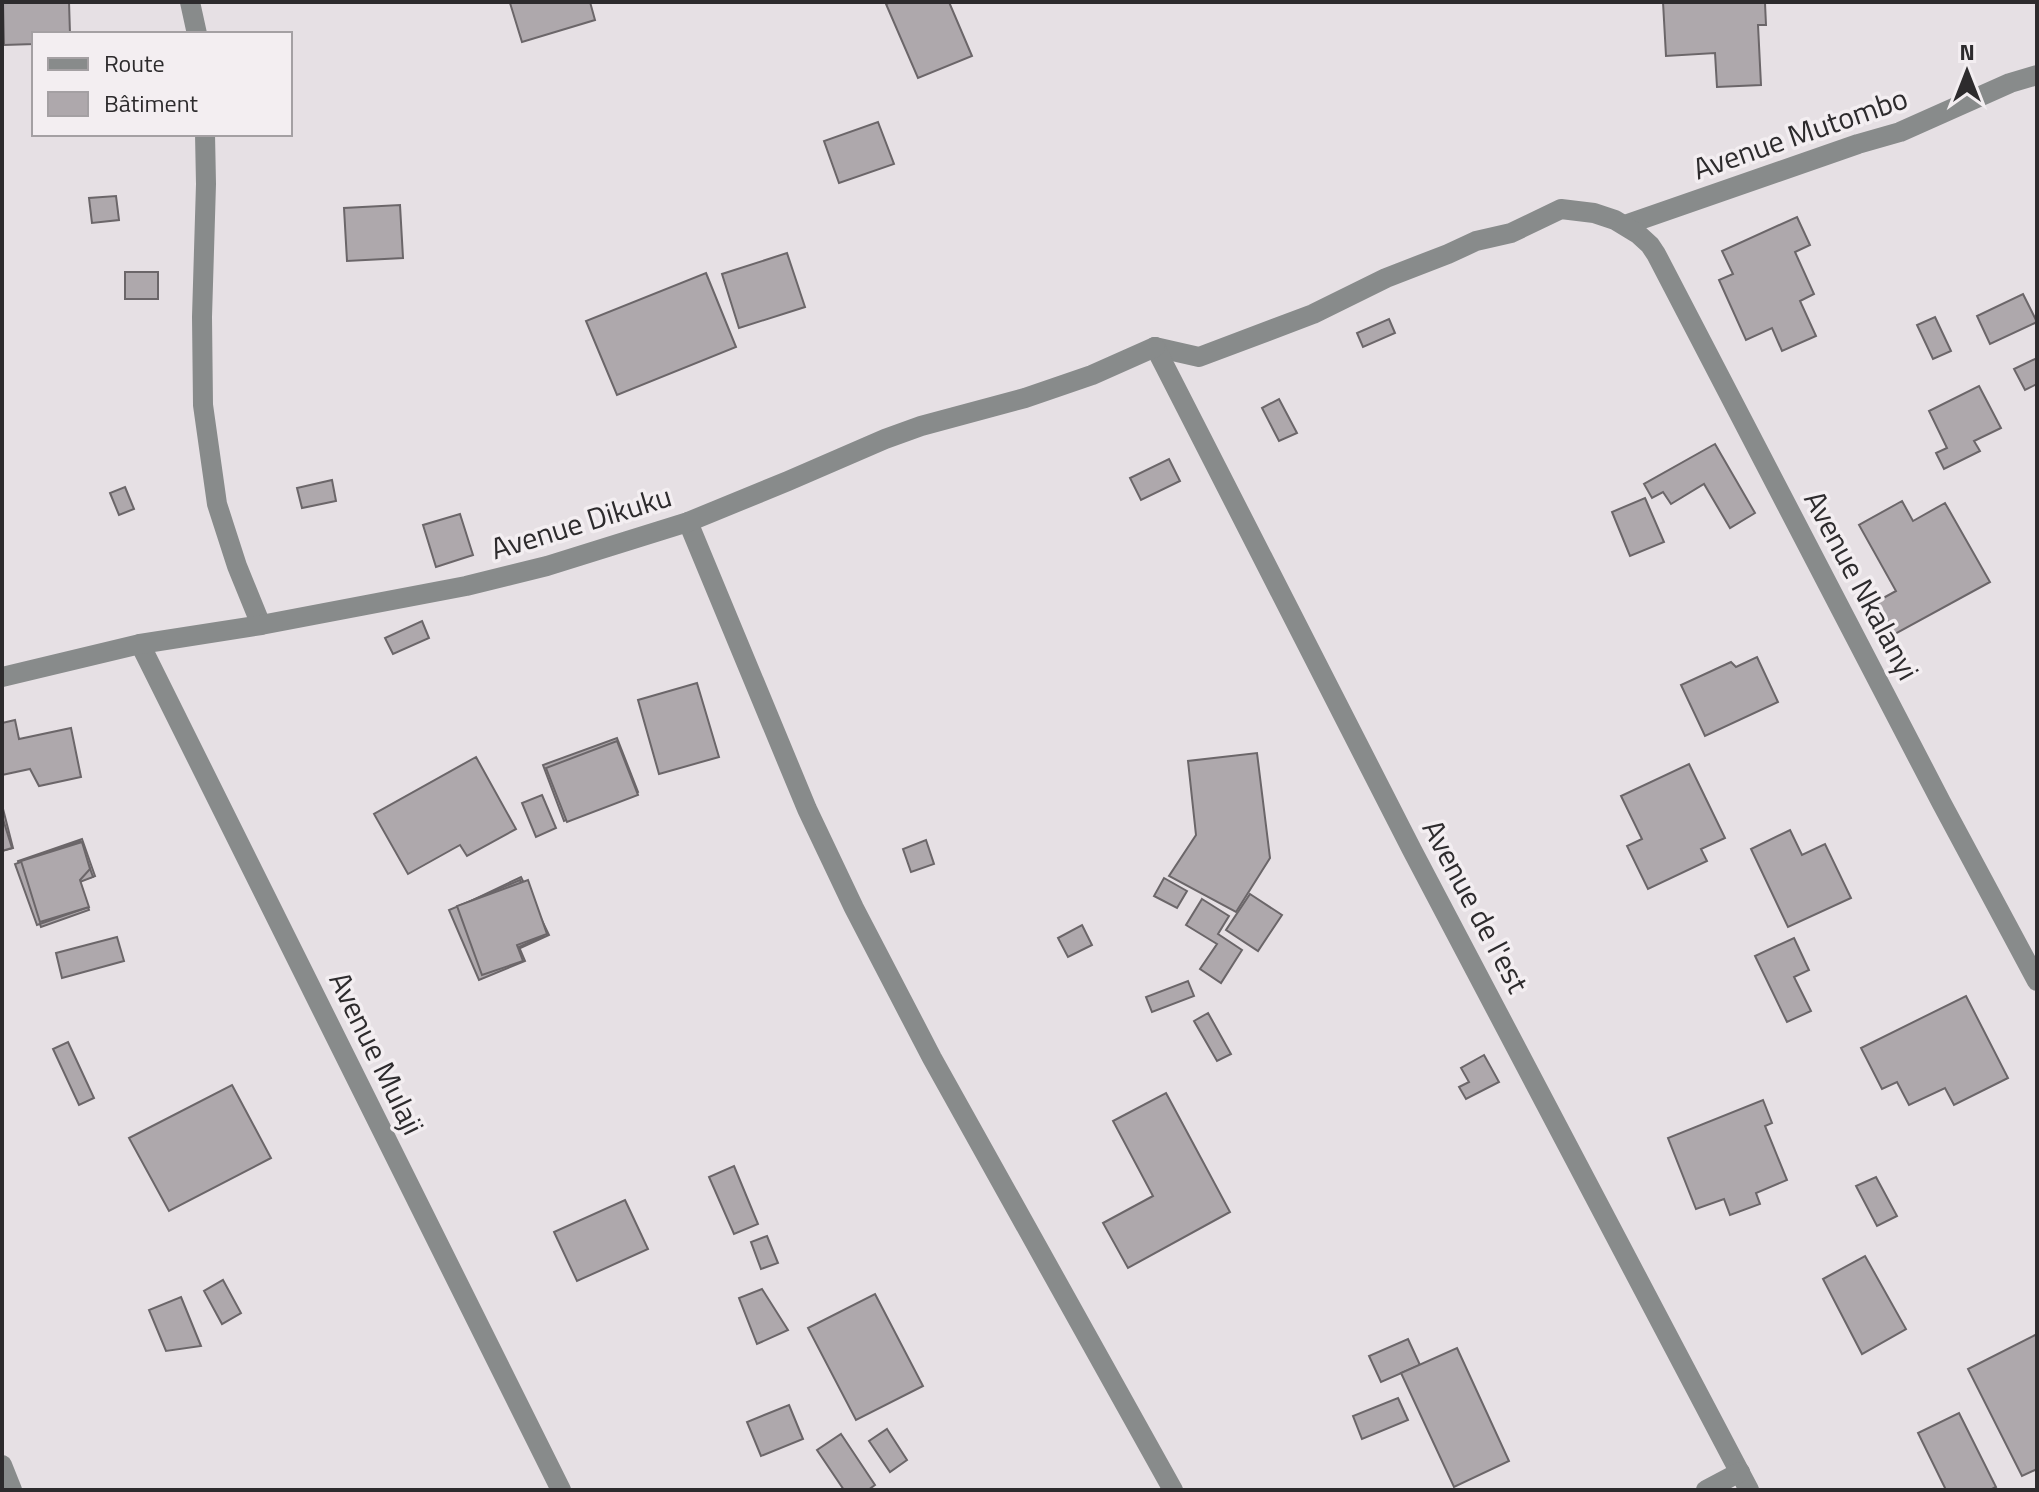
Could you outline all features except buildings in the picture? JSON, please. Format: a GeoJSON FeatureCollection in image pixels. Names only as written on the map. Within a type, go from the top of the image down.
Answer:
{"type":"FeatureCollection","features":[{"type":"Feature","properties":{"kind":"street"},"geometry":{"type":"LineString","coordinates":[[190,2],[197,32]]}},
{"type":"Feature","properties":{"kind":"street","name":"Avenue Mutombo"},"geometry":{"type":"LineString","coordinates":[[1625,225],[1900,132],[2010,83],[2037,75]]}},
{"type":"Feature","properties":{"kind":"street"},"geometry":{"type":"LineString","coordinates":[[205,136],[203,405],[217,504],[261,625]]}},
{"type":"Feature","properties":{"kind":"street"},"geometry":{"type":"LineString","coordinates":[[1155,347],[1199,357],[1313,314],[1386,278],[1476,241],[1511,233],[1561,209],[1594,213],[1625,225]]}},
{"type":"Feature","properties":{"kind":"street","name":"Avenue Nkalanyi"},"geometry":{"type":"LineString","coordinates":[[1625,225],[1650,245],[1656,254],[2037,981]]}},
{"type":"Feature","properties":{"kind":"street","name":"Avenue Dikuku"},"geometry":{"type":"LineString","coordinates":[[10,675],[140,644],[261,625],[480,583],[547,566],[688,522],[885,439],[1025,398],[1092,375],[1155,347]]}},
{"type":"Feature","properties":{"kind":"street","name":"Avenue de l'est"},"geometry":{"type":"LineString","coordinates":[[1155,347],[1412,850],[1745,1481]]}},
{"type":"Feature","properties":{"kind":"street"},"geometry":{"type":"LineString","coordinates":[[688,522],[807,809],[854,908],[932,1058],[1173,1490]]}},
{"type":"Feature","properties":{"kind":"street","name":"Avenue Mulaji"},"geometry":{"type":"LineString","coordinates":[[140,644],[561,1490]]}},
{"type":"Feature","properties":{"kind":"street"},"geometry":{"type":"LineString","coordinates":[[2,659],[10,675]]}},
{"type":"Feature","properties":{"kind":"street"},"geometry":{"type":"LineString","coordinates":[[2,1465],[12,1490]]}},
{"type":"Feature","properties":{"kind":"street"},"geometry":{"type":"LineString","coordinates":[[1706,1490],[1745,1481]]}}]}
